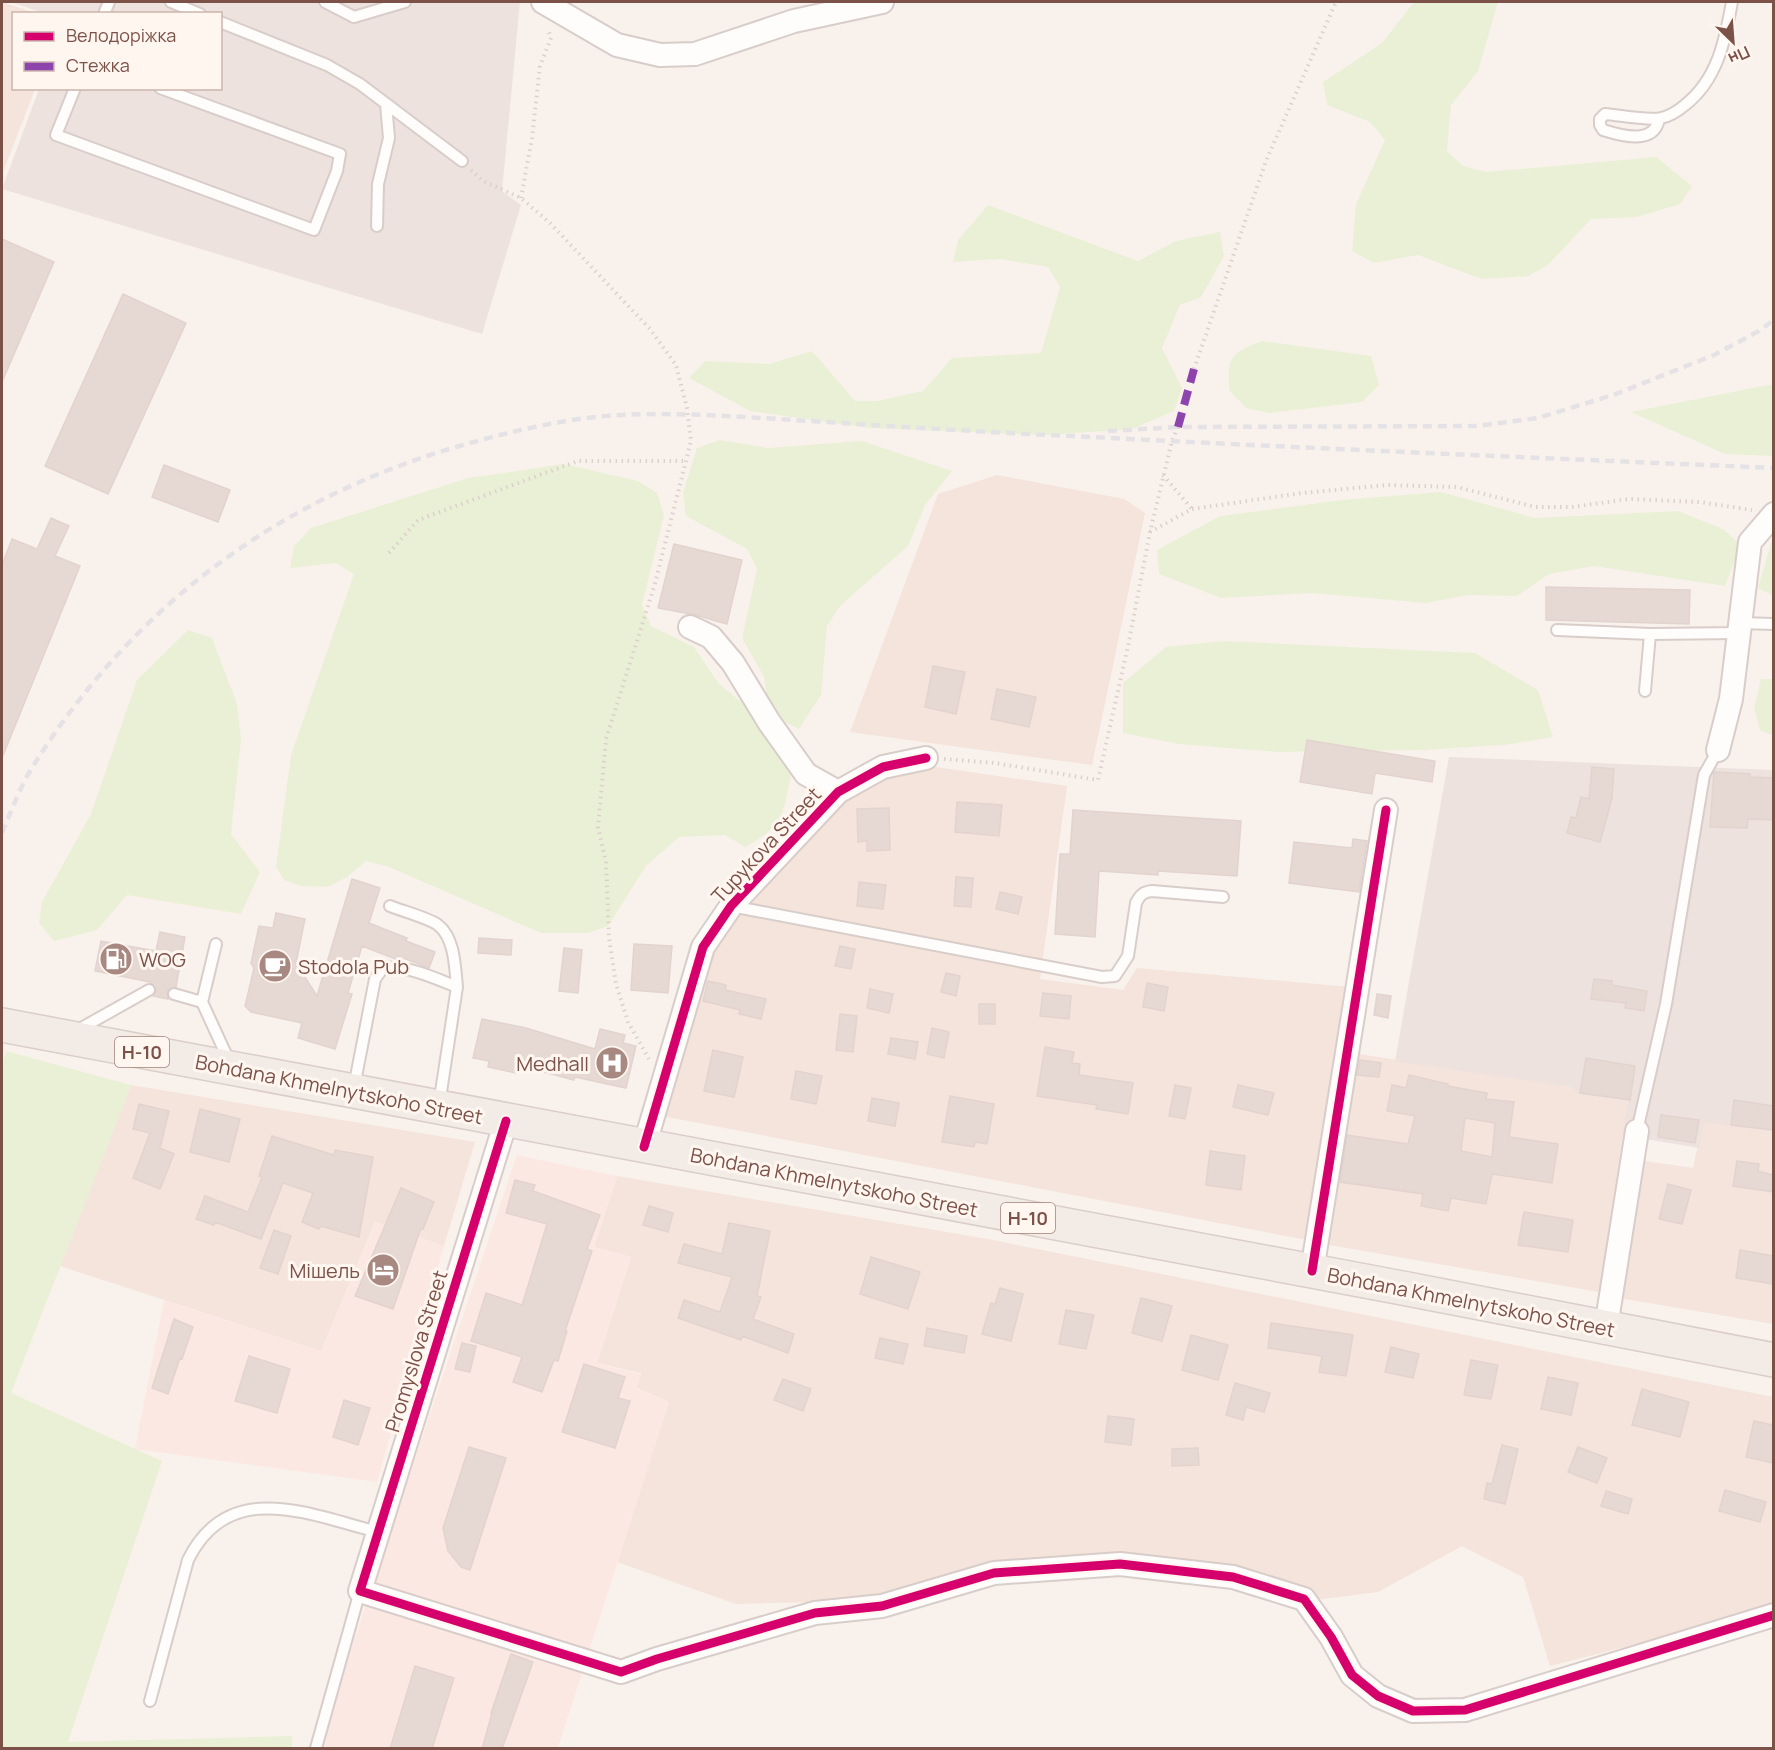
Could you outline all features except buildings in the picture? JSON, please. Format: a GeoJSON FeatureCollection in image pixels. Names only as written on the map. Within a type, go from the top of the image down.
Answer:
{"type":"FeatureCollection","features":[{"type":"Feature","properties":{"kind":"main road","name":"Bohdana Khmelnytskoho Street"},"geometry":{"type":"LineString","coordinates":[[5,1028],[66,1037],[1773,1360]]}},
{"type":"Feature","properties":{"kind":"street"},"geometry":{"type":"LineString","coordinates":[[544,11],[617,45],[660,55],[695,54],[794,21],[882,2]]}},
{"type":"Feature","properties":{"kind":"street"},"geometry":{"type":"LineString","coordinates":[[1718,750],[1731,699],[1750,542],[1768,513]]}},
{"type":"Feature","properties":{"kind":"street"},"geometry":{"type":"LineString","coordinates":[[690,627],[711,637],[733,663],[769,722],[806,774],[838,792]]}},
{"type":"Feature","properties":{"kind":"street","name":"Tupykova Street"},"geometry":{"type":"LineString","coordinates":[[644,1147],[703,947],[731,906],[838,792],[883,767],[926,758]]}},
{"type":"Feature","properties":{"kind":"street"},"geometry":{"type":"LineString","coordinates":[[1312,1271],[1386,810]]}},
{"type":"Feature","properties":{"kind":"street","name":"Promyslova Street"},"geometry":{"type":"LineString","coordinates":[[360,1591],[506,1121]]}},
{"type":"Feature","properties":{"kind":"street"},"geometry":{"type":"LineString","coordinates":[[1606,1327],[1637,1131]]}},
{"type":"Feature","properties":{"kind":"street"},"geometry":{"type":"LineString","coordinates":[[360,1591],[621,1672],[657,1659],[815,1613],[882,1606],[994,1573],[1132,1565],[1233,1577],[1304,1599],[1331,1637],[1352,1676],[1378,1696],[1413,1711],[1466,1710],[1773,1615]]}},
{"type":"Feature","properties":{"kind":"lane"},"geometry":{"type":"LineString","coordinates":[[171,2],[195,12]]}},
{"type":"Feature","properties":{"kind":"lane"},"geometry":{"type":"LineString","coordinates":[[325,2],[354,17],[408,2]]}},
{"type":"Feature","properties":{"kind":"lane"},"geometry":{"type":"LineString","coordinates":[[1659,119],[1658,127],[1652,133],[1643,136],[1618,135],[1603,130],[1600,125],[1600,118],[1605,114],[1659,119],[1676,112],[1692,100],[1705,84],[1719,57],[1732,2]]}},
{"type":"Feature","properties":{"kind":"lane"},"geometry":{"type":"LineString","coordinates":[[222,23],[327,65],[360,84],[462,161]]}},
{"type":"Feature","properties":{"kind":"lane"},"geometry":{"type":"LineString","coordinates":[[74,90],[56,135],[314,230],[338,171],[340,154],[165,90]]}},
{"type":"Feature","properties":{"kind":"lane"},"geometry":{"type":"LineString","coordinates":[[377,226],[378,184],[389,138],[386,104]]}},
{"type":"Feature","properties":{"kind":"lane"},"geometry":{"type":"LineString","coordinates":[[1557,630],[1650,634],[1773,624]]}},
{"type":"Feature","properties":{"kind":"lane"},"geometry":{"type":"LineString","coordinates":[[1645,691],[1650,634]]}},
{"type":"Feature","properties":{"kind":"lane"},"geometry":{"type":"LineString","coordinates":[[1637,1131],[1666,1004],[1704,776],[1718,750]]}},
{"type":"Feature","properties":{"kind":"lane"},"geometry":{"type":"LineString","coordinates":[[731,906],[1102,977],[1115,976],[1128,956],[1137,903],[1139,896],[1145,892],[1223,897]]}},
{"type":"Feature","properties":{"kind":"lane"},"geometry":{"type":"LineString","coordinates":[[390,906],[438,926],[447,937],[453,957],[457,987],[456,1002],[438,1108]]}},
{"type":"Feature","properties":{"kind":"lane"},"geometry":{"type":"LineString","coordinates":[[216,944],[202,1002],[232,1069]]}},
{"type":"Feature","properties":{"kind":"lane"},"geometry":{"type":"LineString","coordinates":[[353,1092],[375,979],[383,968],[392,967],[429,976],[457,987]]}},
{"type":"Feature","properties":{"kind":"lane"},"geometry":{"type":"LineString","coordinates":[[66,1037],[149,990]]}},
{"type":"Feature","properties":{"kind":"lane"},"geometry":{"type":"LineString","coordinates":[[174,994],[202,1002]]}},
{"type":"Feature","properties":{"kind":"lane"},"geometry":{"type":"LineString","coordinates":[[150,1701],[188,1560],[200,1541],[215,1525],[245,1510],[268,1507],[290,1509],[378,1532]]}},
{"type":"Feature","properties":{"kind":"lane","name":"Promyslova Street"},"geometry":{"type":"LineString","coordinates":[[316,1749],[360,1591]]}},
{"type":"Feature","properties":{"kind":"path"},"geometry":{"type":"LineString","coordinates":[[1194,369],[1266,161],[1336,2]]}},
{"type":"Feature","properties":{"kind":"path"},"geometry":{"type":"LineString","coordinates":[[521,198],[532,138],[540,66],[551,38],[544,11]]}},
{"type":"Feature","properties":{"kind":"path"},"geometry":{"type":"LineString","coordinates":[[462,161],[483,181],[521,198],[550,223],[650,329],[676,365],[687,408],[691,441],[654,587],[606,739],[598,828],[606,861],[609,938],[616,984],[628,1022],[662,1085]]}},
{"type":"Feature","properties":{"kind":"path"},"geometry":{"type":"LineString","coordinates":[[926,758],[995,763],[1098,780],[1128,646],[1150,532],[1172,441],[1178,427]]}},
{"type":"Feature","properties":{"kind":"path"},"geometry":{"type":"LineString","coordinates":[[389,553],[418,520],[578,460],[686,461]]}},
{"type":"Feature","properties":{"kind":"path"},"geometry":{"type":"LineString","coordinates":[[1163,476],[1192,509]]}},
{"type":"Feature","properties":{"kind":"path"},"geometry":{"type":"LineString","coordinates":[[1150,532],[1192,509],[1302,493],[1387,485],[1457,486],[1535,507],[1572,507],[1629,500],[1700,502],[1768,513]]}},
{"type":"Feature","properties":{"kind":"shaded area"},"geometry":{"type":"Polygon","coordinates":[[[2,2],[32,12],[12,12],[12,90],[35,90],[2,175],[2,2]]]}},
{"type":"Feature","properties":{"kind":"shaded area"},"geometry":{"type":"Polygon","coordinates":[[[11,2],[520,2],[502,191],[521,205],[482,334],[2,189],[39,90],[222,90],[222,12],[40,12],[11,2]]]}},
{"type":"Feature","properties":{"kind":"shaded area"},"geometry":{"type":"Polygon","coordinates":[[[997,475],[1124,499],[1145,513],[1092,765],[850,732],[938,494],[997,475]]]}},
{"type":"Feature","properties":{"kind":"shaded area"},"geometry":{"type":"Polygon","coordinates":[[[1449,757],[1773,770],[1773,1132],[1704,1122],[1699,1148],[1622,1135],[1628,1101],[1578,1094],[1571,1087],[1395,1061],[1449,757]]]}},
{"type":"Feature","properties":{"kind":"shaded area"},"geometry":{"type":"Polygon","coordinates":[[[922,765],[1067,786],[1040,979],[1123,990],[1137,968],[1350,987],[1307,1240],[662,1116],[704,963],[738,914],[846,795],[883,772],[922,765]]]}},
{"type":"Feature","properties":{"kind":"shaded area"},"geometry":{"type":"Polygon","coordinates":[[[1353,1053],[1571,1087],[1578,1094],[1628,1101],[1599,1292],[1324,1244],[1353,1053]]]}},
{"type":"Feature","properties":{"kind":"shaded area"},"geometry":{"type":"Polygon","coordinates":[[[131,1085],[475,1142],[444,1246],[375,1222],[321,1351],[60,1266],[131,1085]]]}},
{"type":"Feature","properties":{"kind":"shaded area"},"geometry":{"type":"Polygon","coordinates":[[[1703,1121],[1773,1132],[1773,1324],[1619,1298],[1645,1161],[1693,1168],[1703,1121]]]}},
{"type":"Feature","properties":{"kind":"shaded area"},"geometry":{"type":"Polygon","coordinates":[[[517,1155],[617,1176],[594,1247],[631,1257],[597,1363],[641,1374],[637,1389],[669,1402],[558,1748],[318,1748],[517,1155]]]}},
{"type":"Feature","properties":{"kind":"shaded area"},"geometry":{"type":"Polygon","coordinates":[[[617,1176],[988,1239],[1773,1397],[1773,1609],[1550,1666],[1523,1577],[1462,1546],[1378,1592],[1315,1600],[1123,1561],[889,1596],[815,1602],[736,1604],[617,1562],[669,1402],[637,1388],[641,1373],[597,1363],[631,1257],[594,1247],[617,1176]]]}},
{"type":"Feature","properties":{"kind":"shaded area"},"geometry":{"type":"Polygon","coordinates":[[[375,1222],[444,1246],[377,1482],[135,1449],[164,1300],[321,1351],[375,1222]]]}},
{"type":"Feature","properties":{"kind":"green space"},"geometry":{"type":"Polygon","coordinates":[[[1414,2],[1498,2],[1478,71],[1451,105],[1447,151],[1463,166],[1486,172],[1656,157],[1692,186],[1680,204],[1637,217],[1591,219],[1548,265],[1528,276],[1482,279],[1418,255],[1374,263],[1352,251],[1356,204],[1385,140],[1370,122],[1327,105],[1323,82],[1382,43],[1414,2]]]}},
{"type":"Feature","properties":{"kind":"green space"},"geometry":{"type":"Polygon","coordinates":[[[988,205],[1138,261],[1176,241],[1220,232],[1224,256],[1201,297],[1180,305],[1162,348],[1182,388],[1174,411],[1132,429],[1046,435],[870,428],[750,411],[689,378],[705,361],[769,364],[812,351],[855,401],[877,401],[923,391],[952,358],[1041,353],[1060,287],[1048,267],[1000,259],[953,262],[958,240],[988,205]]]}},
{"type":"Feature","properties":{"kind":"green space"},"geometry":{"type":"Polygon","coordinates":[[[1262,341],[1371,356],[1379,385],[1362,402],[1269,413],[1246,408],[1229,390],[1230,363],[1237,353],[1262,341]]]}},
{"type":"Feature","properties":{"kind":"green space"},"geometry":{"type":"Polygon","coordinates":[[[1773,384],[1773,456],[1725,454],[1631,412],[1773,384]]]}},
{"type":"Feature","properties":{"kind":"green space"},"geometry":{"type":"Polygon","coordinates":[[[720,440],[768,448],[862,441],[952,471],[925,505],[908,546],[840,606],[827,626],[821,695],[799,729],[778,719],[767,700],[764,677],[742,638],[757,569],[747,549],[686,516],[683,493],[697,448],[720,440]]]}},
{"type":"Feature","properties":{"kind":"green space"},"geometry":{"type":"Polygon","coordinates":[[[564,464],[638,481],[657,493],[664,515],[642,605],[651,626],[694,647],[719,684],[754,712],[791,776],[786,801],[779,819],[767,833],[745,847],[725,835],[679,837],[646,866],[608,926],[588,933],[541,933],[389,867],[366,861],[347,877],[327,887],[301,886],[284,880],[276,867],[291,755],[354,574],[335,563],[290,568],[294,546],[311,528],[468,478],[564,464]]]}},
{"type":"Feature","properties":{"kind":"green space"},"geometry":{"type":"Polygon","coordinates":[[[1441,492],[1535,518],[1678,511],[1723,529],[1741,545],[1725,586],[1594,566],[1549,574],[1517,596],[1468,595],[1425,603],[1312,593],[1221,598],[1159,574],[1157,550],[1220,516],[1342,500],[1441,492]]]}},
{"type":"Feature","properties":{"kind":"green space"},"geometry":{"type":"Polygon","coordinates":[[[1774,542],[1773,596],[1758,588],[1771,543],[1774,542]]]}},
{"type":"Feature","properties":{"kind":"green space"},"geometry":{"type":"Polygon","coordinates":[[[188,630],[212,638],[237,704],[241,739],[231,834],[260,872],[241,914],[127,895],[97,930],[54,941],[39,923],[42,902],[91,814],[137,680],[188,630]]]}},
{"type":"Feature","properties":{"kind":"green space"},"geometry":{"type":"Polygon","coordinates":[[[1224,641],[1475,653],[1538,690],[1553,737],[1504,745],[1424,750],[1278,752],[1179,744],[1123,733],[1123,683],[1166,647],[1224,641]]]}},
{"type":"Feature","properties":{"kind":"green space"},"geometry":{"type":"Polygon","coordinates":[[[1761,679],[1773,679],[1773,736],[1760,730],[1754,708],[1761,679]]]}},
{"type":"Feature","properties":{"kind":"green space"},"geometry":{"type":"Polygon","coordinates":[[[6,1051],[131,1085],[11,1393],[162,1461],[68,1742],[292,1736],[292,1748],[2,1748],[2,1064],[6,1051]]]}},
{"type":"Feature","properties":{"kind":"railway"},"geometry":{"type":"LineString","coordinates":[[1108,431],[1178,427],[1477,426],[1538,418],[1616,394],[1714,355],[1759,331],[1774,320]]}},
{"type":"Feature","properties":{"kind":"railway"},"geometry":{"type":"LineString","coordinates":[[2,833],[30,771],[70,712],[114,659],[162,610],[215,566],[272,528],[332,495],[396,467],[463,445],[534,427],[606,416],[708,415],[951,430],[1774,468]]}},
{"type":"Feature","properties":{"kind":"marked path"},"geometry":{"type":"LineString","coordinates":[[1178,427],[1194,369]]}},
{"type":"Feature","properties":{"kind":"cycle path"},"geometry":{"type":"LineString","coordinates":[[644,1147],[703,947],[731,906],[838,792],[883,767],[926,758]]}},
{"type":"Feature","properties":{"kind":"cycle path"},"geometry":{"type":"LineString","coordinates":[[1312,1271],[1386,810]]}},
{"type":"Feature","properties":{"kind":"cycle path"},"geometry":{"type":"LineString","coordinates":[[506,1121],[360,1591],[621,1672],[657,1659],[815,1613],[882,1606],[994,1573],[1120,1564],[1233,1577],[1304,1599],[1331,1637],[1352,1675],[1378,1696],[1413,1711],[1465,1710],[1774,1615]]}},
{"type":"Feature","properties":{"kind":"place","name":"WOG"},"geometry":{"type":"Point","coordinates":[116,959]}},
{"type":"Feature","properties":{"kind":"place","name":"Stodola Pub"},"geometry":{"type":"Point","coordinates":[275,966]}},
{"type":"Feature","properties":{"kind":"place","name":"Medhall"},"geometry":{"type":"Point","coordinates":[612,1063]}},
{"type":"Feature","properties":{"kind":"place","name":"Мішель"},"geometry":{"type":"Point","coordinates":[383,1270]}}]}
